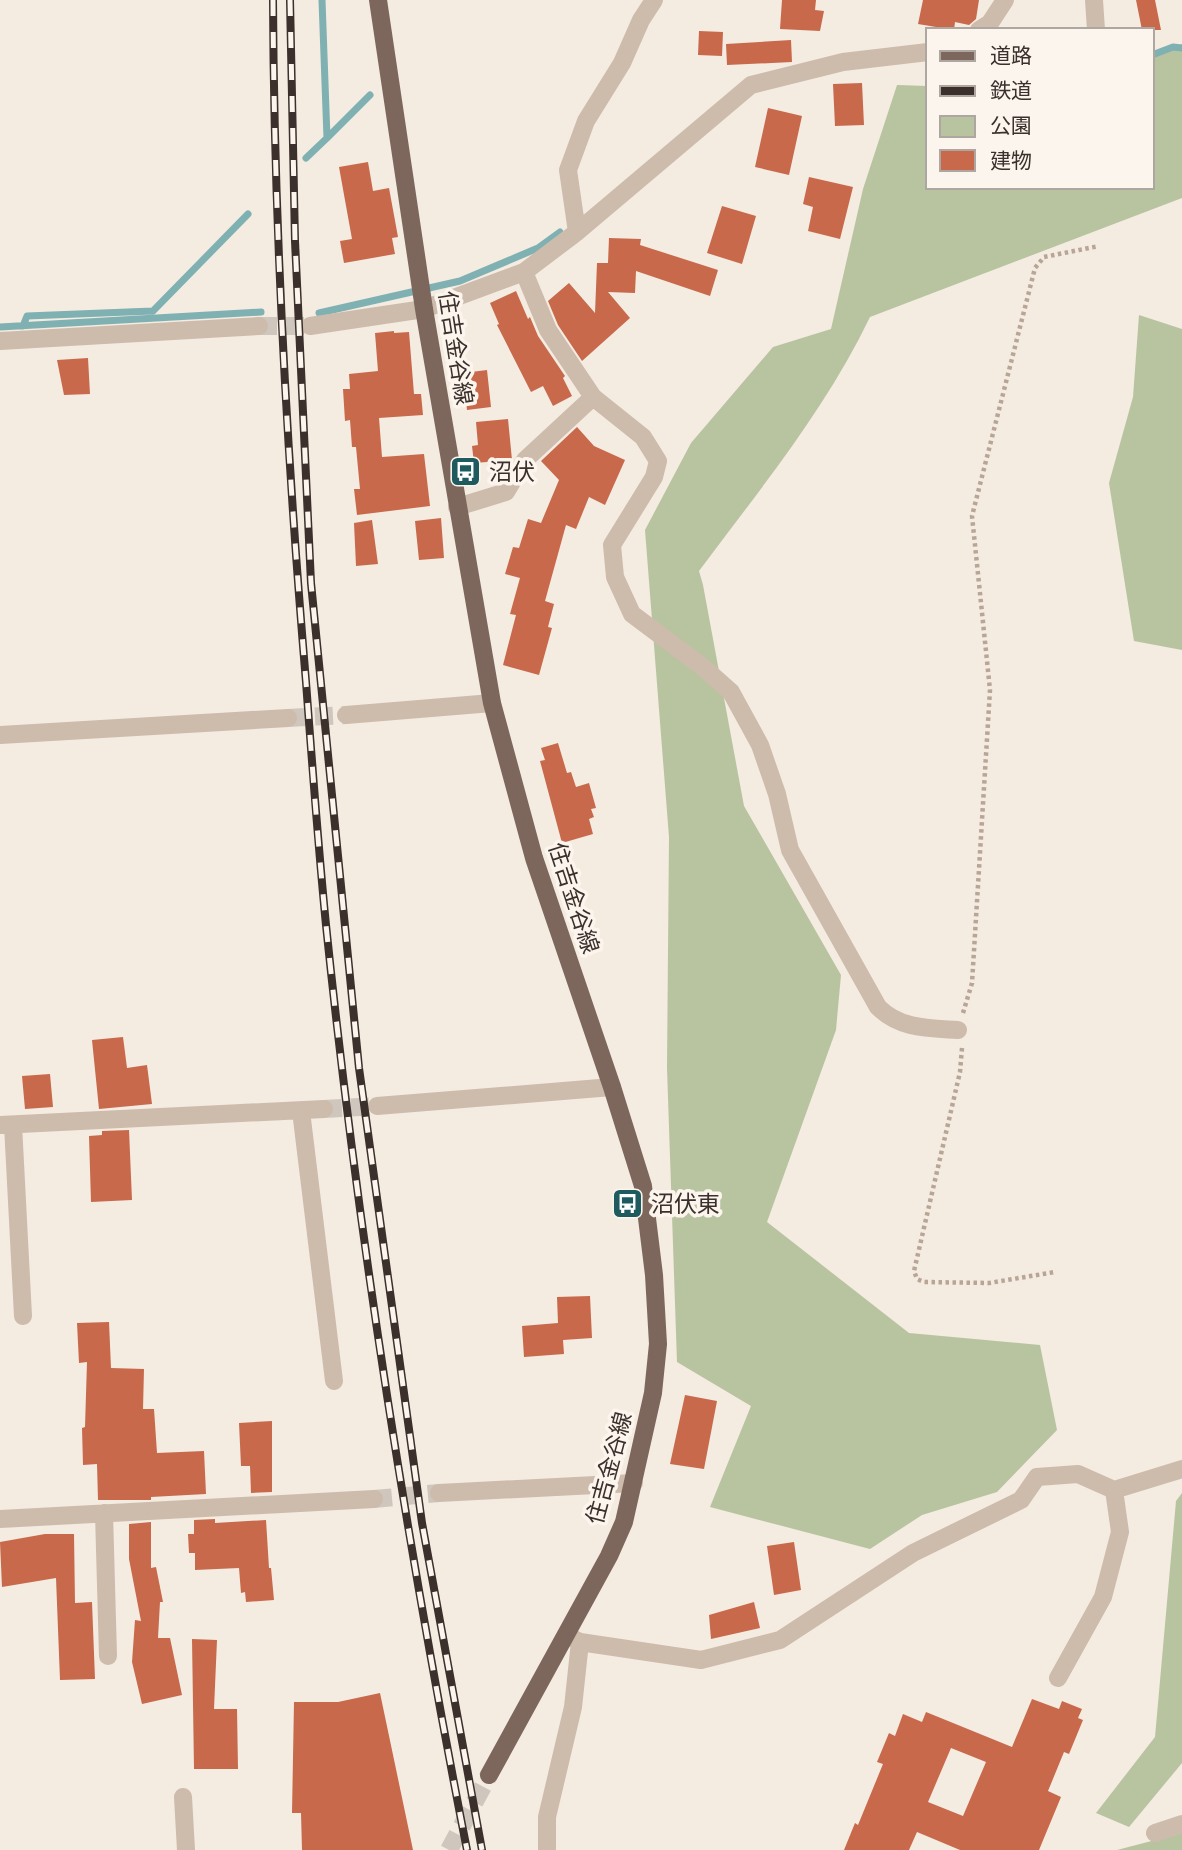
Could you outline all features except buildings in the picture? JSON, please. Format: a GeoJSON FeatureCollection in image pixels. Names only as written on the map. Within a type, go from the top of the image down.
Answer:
{"type":"FeatureCollection","features":[{"type":"Feature","properties":{"kind":"main road","name":"住吉金谷線"},"geometry":{"type":"LineString","coordinates":[[378,0],[424,309],[492,703],[534,858],[643,1186],[654,1275],[658,1344],[653,1393],[624,1522],[573,1639],[489,1775]]}},
{"type":"Feature","properties":{"kind":"street"},"geometry":{"type":"LineString","coordinates":[[577,232],[568,170],[586,121],[622,63],[641,20],[654,0]]}},
{"type":"Feature","properties":{"kind":"street"},"geometry":{"type":"LineString","coordinates":[[982,28],[990,23],[1005,0]]}},
{"type":"Feature","properties":{"kind":"street"},"geometry":{"type":"LineString","coordinates":[[1094,0],[1096,28]]}},
{"type":"Feature","properties":{"kind":"street"},"geometry":{"type":"LineString","coordinates":[[310,326],[424,309],[524,272],[577,232],[751,85],[843,62],[926,52]]}},
{"type":"Feature","properties":{"kind":"street"},"geometry":{"type":"LineString","coordinates":[[524,272],[548,330],[593,397],[643,437],[658,461],[654,477],[612,545],[615,577],[632,614],[704,668],[731,692],[760,745],[777,794],[790,850],[878,1007],[889,1018],[914,1027],[958,1030]]}},
{"type":"Feature","properties":{"kind":"street"},"geometry":{"type":"LineString","coordinates":[[0,341],[259,326]]}},
{"type":"Feature","properties":{"kind":"street"},"geometry":{"type":"LineString","coordinates":[[457,507],[506,492],[525,460],[593,397]]}},
{"type":"Feature","properties":{"kind":"street"},"geometry":{"type":"LineString","coordinates":[[346,715],[492,703]]}},
{"type":"Feature","properties":{"kind":"street"},"geometry":{"type":"LineString","coordinates":[[0,735],[288,718]]}},
{"type":"Feature","properties":{"kind":"street"},"geometry":{"type":"LineString","coordinates":[[377,1106],[612,1087]]}},
{"type":"Feature","properties":{"kind":"street"},"geometry":{"type":"LineString","coordinates":[[23,1316],[6,1125],[324,1109]]}},
{"type":"Feature","properties":{"kind":"street"},"geometry":{"type":"LineString","coordinates":[[301,1111],[334,1381]]}},
{"type":"Feature","properties":{"kind":"street"},"geometry":{"type":"LineString","coordinates":[[547,1850],[547,1817],[573,1707],[573,1639],[701,1661],[780,1640],[913,1553],[1021,1500],[1037,1477],[1078,1474],[1114,1490],[1182,1469]]}},
{"type":"Feature","properties":{"kind":"street"},"geometry":{"type":"LineString","coordinates":[[439,1493],[634,1483]]}},
{"type":"Feature","properties":{"kind":"street"},"geometry":{"type":"LineString","coordinates":[[1058,1678],[1103,1597],[1120,1532],[1114,1490]]}},
{"type":"Feature","properties":{"kind":"street"},"geometry":{"type":"LineString","coordinates":[[0,1519],[374,1499]]}},
{"type":"Feature","properties":{"kind":"street"},"geometry":{"type":"LineString","coordinates":[[104,1513],[108,1656]]}},
{"type":"Feature","properties":{"kind":"street"},"geometry":{"type":"LineString","coordinates":[[183,1797],[186,1850]]}},
{"type":"Feature","properties":{"kind":"street"},"geometry":{"type":"LineString","coordinates":[[1155,1833],[1182,1824]]}},
{"type":"Feature","properties":{"kind":"path"},"geometry":{"type":"LineString","coordinates":[[1055,1272],[989,1283],[924,1282],[917,1279],[914,1272],[960,1072],[962,1048],[958,1030],[972,984],[989,690],[972,516],[1035,268],[1044,257],[1098,246]]}},
{"type":"Feature","properties":{"kind":"green space"},"geometry":{"type":"Polygon","coordinates":[[[1182,44],[1182,198],[870,317],[853,351],[813,416],[699,571],[744,806],[841,975],[836,1030],[767,1222],[909,1333],[1040,1345],[1057,1430],[997,1492],[922,1515],[870,1549],[710,1507],[751,1406],[677,1362],[667,1068],[669,837],[645,530],[691,443],[773,347],[831,329],[863,189],[897,85],[926,86],[926,189],[1154,189],[1154,54],[1182,44]]]}},
{"type":"Feature","properties":{"kind":"green space"},"geometry":{"type":"Polygon","coordinates":[[[1139,315],[1182,329],[1182,650],[1134,641],[1109,483],[1133,397],[1139,315]]]}},
{"type":"Feature","properties":{"kind":"green space"},"geometry":{"type":"Polygon","coordinates":[[[1182,1493],[1182,1763],[1129,1827],[1096,1813],[1155,1737],[1176,1501],[1182,1493]]]}},
{"type":"Feature","properties":{"kind":"green space"},"geometry":{"type":"Polygon","coordinates":[[[1182,1833],[1182,1850],[1117,1850],[1182,1833]]]}},
{"type":"Feature","properties":{"kind":"waterway"},"geometry":{"type":"LineString","coordinates":[[306,158],[327,138],[322,0]]}},
{"type":"Feature","properties":{"kind":"waterway"},"geometry":{"type":"LineString","coordinates":[[1154,54],[1173,47],[1182,48]]}},
{"type":"Feature","properties":{"kind":"waterway"},"geometry":{"type":"LineString","coordinates":[[327,138],[370,95]]}},
{"type":"Feature","properties":{"kind":"waterway"},"geometry":{"type":"LineString","coordinates":[[23,326],[27,316],[153,311],[248,214]]}},
{"type":"Feature","properties":{"kind":"waterway"},"geometry":{"type":"LineString","coordinates":[[319,313],[460,281],[538,248],[560,232]]}},
{"type":"Feature","properties":{"kind":"waterway"},"geometry":{"type":"LineString","coordinates":[[0,327],[261,312]]}},
{"type":"Feature","properties":{"kind":"tunnel"},"geometry":{"type":"LineString","coordinates":[[259,326],[310,326]]}},
{"type":"Feature","properties":{"kind":"tunnel"},"geometry":{"type":"LineString","coordinates":[[288,718],[346,715]]}},
{"type":"Feature","properties":{"kind":"tunnel"},"geometry":{"type":"LineString","coordinates":[[324,1109],[377,1106]]}},
{"type":"Feature","properties":{"kind":"tunnel"},"geometry":{"type":"LineString","coordinates":[[374,1499],[439,1493]]}},
{"type":"Feature","properties":{"kind":"tunnel"},"geometry":{"type":"LineString","coordinates":[[449,1850],[489,1775]]}},
{"type":"Feature","properties":{"kind":"railway"},"geometry":{"type":"LineString","coordinates":[[273,0],[276,171],[287,427],[326,925],[353,1157],[386,1389],[424,1620],[467,1850]]}},
{"type":"Feature","properties":{"kind":"railway"},"geometry":{"type":"LineString","coordinates":[[290,0],[295,241],[311,583],[359,1068],[422,1523],[482,1850]]}},
{"type":"Feature","properties":{"kind":"place","name":"沼伏"},"geometry":{"type":"Point","coordinates":[466,472]}},
{"type":"Feature","properties":{"kind":"place","name":"沼伏東"},"geometry":{"type":"Point","coordinates":[628,1204]}}]}
